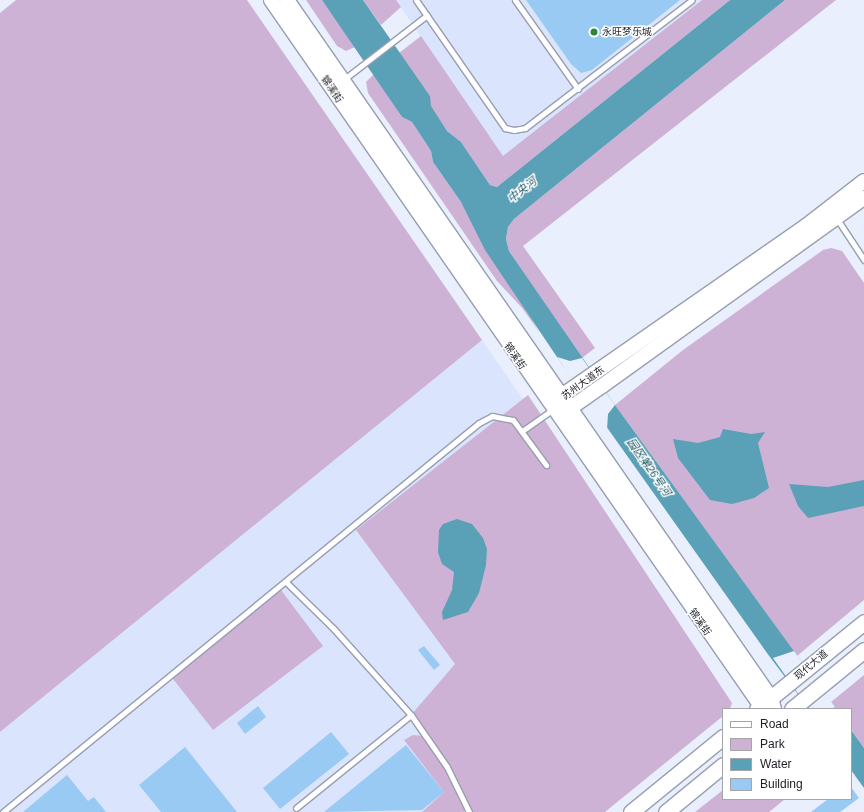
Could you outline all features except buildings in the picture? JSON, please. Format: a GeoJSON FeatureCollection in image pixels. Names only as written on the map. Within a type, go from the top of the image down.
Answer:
{"type":"FeatureCollection","features":[{"type":"Feature","properties":{"kind":"main road","name":"锦溪街"},"geometry":{"type":"LineString","coordinates":[[271,0],[557,403],[765,706]]}},
{"type":"Feature","properties":{"kind":"main road","name":"锦溪街"},"geometry":{"type":"LineString","coordinates":[[287,0],[333,87]]}},
{"type":"Feature","properties":{"kind":"main road","name":"苏州大道东"},"geometry":{"type":"LineString","coordinates":[[833,214],[864,181]]}},
{"type":"Feature","properties":{"kind":"main road","name":"苏州大道东"},"geometry":{"type":"LineString","coordinates":[[557,403],[581,392],[833,214],[864,198]]}},
{"type":"Feature","properties":{"kind":"main road","name":"苏州大道东"},"geometry":{"type":"LineString","coordinates":[[557,403],[569,409],[581,392]]}},
{"type":"Feature","properties":{"kind":"main road","name":"锦溪街"},"geometry":{"type":"LineString","coordinates":[[569,409],[765,706]]}},
{"type":"Feature","properties":{"kind":"main road","name":"现代大道"},"geometry":{"type":"LineString","coordinates":[[765,706],[790,682],[864,622]]}},
{"type":"Feature","properties":{"kind":"main road"},"geometry":{"type":"LineString","coordinates":[[797,705],[864,650]]}},
{"type":"Feature","properties":{"kind":"main road"},"geometry":{"type":"LineString","coordinates":[[631,812],[722,738]]}},
{"type":"Feature","properties":{"kind":"main road"},"geometry":{"type":"LineString","coordinates":[[666,812],[722,766]]}},
{"type":"Feature","properties":{"kind":"lane"},"geometry":{"type":"LineString","coordinates":[[416,0],[505,128],[525,128],[578,89],[692,0]]}},
{"type":"Feature","properties":{"kind":"lane"},"geometry":{"type":"LineString","coordinates":[[515,0],[578,89]]}},
{"type":"Feature","properties":{"kind":"lane"},"geometry":{"type":"LineString","coordinates":[[333,87],[427,16]]}},
{"type":"Feature","properties":{"kind":"lane"},"geometry":{"type":"LineString","coordinates":[[833,214],[864,260]]}},
{"type":"Feature","properties":{"kind":"lane"},"geometry":{"type":"LineString","coordinates":[[522,431],[557,403]]}},
{"type":"Feature","properties":{"kind":"lane"},"geometry":{"type":"LineString","coordinates":[[3,812],[479,423],[492,416],[502,416],[512,420],[522,431],[546,465]]}},
{"type":"Feature","properties":{"kind":"lane"},"geometry":{"type":"LineString","coordinates":[[286,582],[333,628],[411,715],[447,767],[469,812]]}},
{"type":"Feature","properties":{"kind":"lane"},"geometry":{"type":"LineString","coordinates":[[296,808],[411,715]]}},
{"type":"Feature","properties":{"kind":"shaded area","name":"永旺梦乐城"},"geometry":{"type":"Polygon","coordinates":[[[396,0],[702,0],[503,157],[396,0]]]}},
{"type":"Feature","properties":{"kind":"shaded area"},"geometry":{"type":"Polygon","coordinates":[[[482,340],[712,673],[542,812],[0,812],[0,732],[482,340]]]}},
{"type":"Feature","properties":{"kind":"green space"},"geometry":{"type":"Polygon","coordinates":[[[16,0],[247,0],[482,340],[0,732],[0,13],[16,0]]]}},
{"type":"Feature","properties":{"kind":"green space"},"geometry":{"type":"Polygon","coordinates":[[[306,0],[322,0],[355,47],[346,51],[337,46],[306,0]]]}},
{"type":"Feature","properties":{"kind":"green space"},"geometry":{"type":"Polygon","coordinates":[[[363,0],[396,0],[401,7],[381,25],[363,0]]]}},
{"type":"Feature","properties":{"kind":"green space"},"geometry":{"type":"Polygon","coordinates":[[[702,0],[730,0],[497,187],[490,185],[461,142],[447,131],[430,106],[430,96],[399,53],[421,36],[503,156],[702,0]]]}},
{"type":"Feature","properties":{"kind":"green space"},"geometry":{"type":"Polygon","coordinates":[[[785,0],[836,0],[523,246],[595,348],[582,358],[509,251],[506,239],[508,227],[514,219],[785,0]]]}},
{"type":"Feature","properties":{"kind":"green space"},"geometry":{"type":"Polygon","coordinates":[[[374,74],[402,117],[412,122],[431,151],[433,162],[461,202],[539,332],[523,309],[497,281],[368,93],[366,82],[374,74]]]}},
{"type":"Feature","properties":{"kind":"green space"},"geometry":{"type":"Polygon","coordinates":[[[831,248],[842,251],[864,283],[864,600],[797,656],[615,405],[683,350],[823,250],[831,248]]]}},
{"type":"Feature","properties":{"kind":"green space"},"geometry":{"type":"Polygon","coordinates":[[[528,395],[732,703],[730,708],[722,708],[722,717],[605,812],[468,812],[465,805],[464,812],[422,812],[444,792],[404,740],[413,735],[424,736],[411,715],[455,664],[356,530],[528,395]]]}},
{"type":"Feature","properties":{"kind":"green space"},"geometry":{"type":"Polygon","coordinates":[[[281,590],[323,646],[213,730],[170,675],[281,590]]]}},
{"type":"Feature","properties":{"kind":"green space"},"geometry":{"type":"Polygon","coordinates":[[[864,675],[864,748],[852,731],[852,708],[835,708],[831,702],[864,675]]]}},
{"type":"Feature","properties":{"kind":"green space"},"geometry":{"type":"Polygon","coordinates":[[[722,791],[722,800],[784,800],[769,812],[695,812],[722,791]]]}},
{"type":"Feature","properties":{"kind":"water"},"geometry":{"type":"Polygon","coordinates":[[[322,0],[363,0],[430,96],[431,106],[447,131],[461,142],[490,185],[497,187],[730,0],[785,0],[514,219],[508,227],[506,239],[509,251],[615,405],[835,708],[808,708],[767,653],[557,357],[485,250],[461,202],[433,162],[431,151],[412,122],[402,117],[322,0]]]}},
{"type":"Feature","properties":{"kind":"water"},"geometry":{"type":"Polygon","coordinates":[[[723,429],[751,434],[765,432],[758,443],[769,488],[754,498],[732,504],[710,500],[678,458],[673,439],[698,443],[720,437],[723,429]]]}},
{"type":"Feature","properties":{"kind":"water"},"geometry":{"type":"Polygon","coordinates":[[[864,480],[864,506],[808,518],[798,506],[789,484],[828,487],[864,480]]]}},
{"type":"Feature","properties":{"kind":"water"},"geometry":{"type":"Polygon","coordinates":[[[457,519],[472,524],[483,538],[487,549],[486,565],[479,593],[468,612],[443,620],[442,612],[452,590],[454,572],[442,564],[438,552],[439,530],[443,524],[457,519]]]}},
{"type":"Feature","properties":{"kind":"water"},"geometry":{"type":"Polygon","coordinates":[[[852,731],[864,748],[864,788],[852,771],[852,731]]]}},
{"type":"Feature","properties":{"kind":"pier"},"geometry":{"type":"Polygon","coordinates":[[[557,357],[570,361],[582,358],[615,405],[608,414],[607,430],[557,357]]]}},
{"type":"Feature","properties":{"kind":"pier"},"geometry":{"type":"Polygon","coordinates":[[[794,651],[835,707],[808,708],[773,658],[794,651]]]}},
{"type":"Feature","properties":{"kind":"place","name":"永旺梦乐城"},"geometry":{"type":"Point","coordinates":[594,32]}},
{"type":"Feature","properties":{"kind":"water label","name":"中央河"},"geometry":{"type":"Point","coordinates":[522,190]}},
{"type":"Feature","properties":{"kind":"water label","name":"园区第26号河"},"geometry":{"type":"Point","coordinates":[649,467]}}]}
